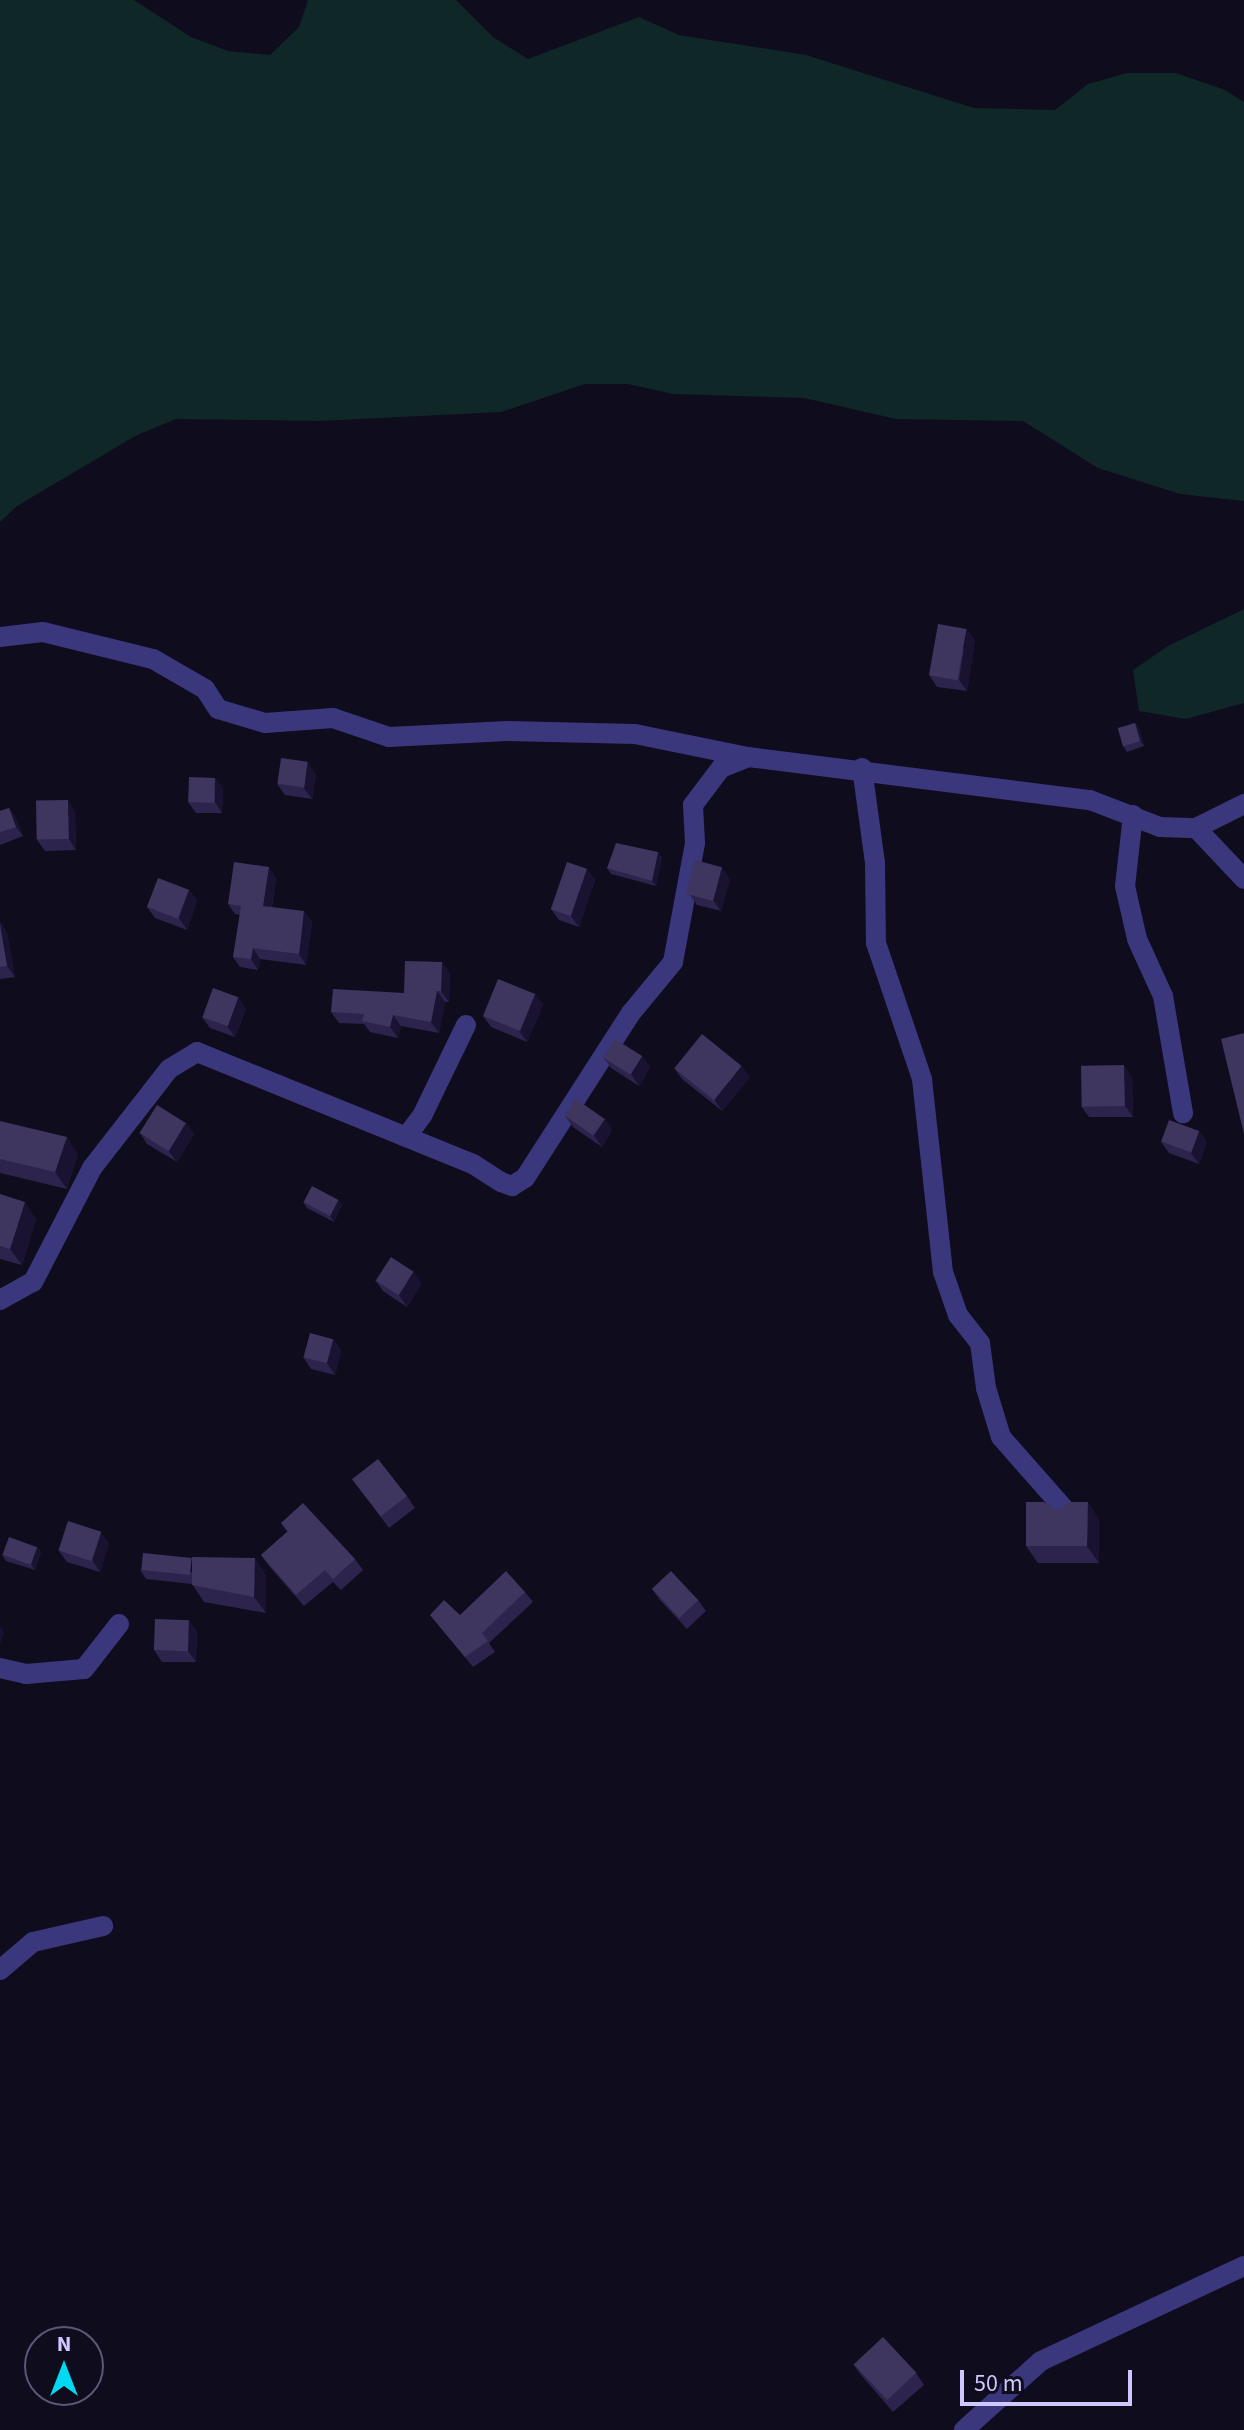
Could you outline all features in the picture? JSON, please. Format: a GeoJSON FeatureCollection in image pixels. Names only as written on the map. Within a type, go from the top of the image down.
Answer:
{"type":"FeatureCollection","features":[{"type":"Feature","properties":{"kind":"street"},"geometry":{"type":"LineString","coordinates":[[0,637],[43,632],[153,659],[205,689],[218,709],[265,723],[333,718],[389,737],[507,731],[635,734],[748,757],[862,768],[1090,800],[1160,827],[1196,828],[1244,804]]}},
{"type":"Feature","properties":{"kind":"street"},"geometry":{"type":"LineString","coordinates":[[0,1300],[33,1282],[92,1168],[169,1069],[197,1052],[226,1059],[473,1164],[501,1182],[512,1186],[525,1178],[631,1013],[673,962],[695,843],[693,805],[721,768],[748,757]]}},
{"type":"Feature","properties":{"kind":"street"},"geometry":{"type":"LineString","coordinates":[[862,768],[875,863],[876,943],[922,1079],[943,1272],[958,1315],[980,1343],[986,1388],[1001,1437],[1069,1514]]}},
{"type":"Feature","properties":{"kind":"street"},"geometry":{"type":"LineString","coordinates":[[1133,815],[1125,886],[1137,939],[1163,996],[1183,1113]]}},
{"type":"Feature","properties":{"kind":"street"},"geometry":{"type":"LineString","coordinates":[[1196,828],[1244,879]]}},
{"type":"Feature","properties":{"kind":"street"},"geometry":{"type":"LineString","coordinates":[[406,1137],[422,1116],[466,1025]]}},
{"type":"Feature","properties":{"kind":"street"},"geometry":{"type":"LineString","coordinates":[[0,1668],[26,1674],[84,1669],[119,1624]]}},
{"type":"Feature","properties":{"kind":"street"},"geometry":{"type":"LineString","coordinates":[[0,1970],[33,1942],[103,1926]]}},
{"type":"Feature","properties":{"kind":"street"},"geometry":{"type":"LineString","coordinates":[[964,2430],[1041,2361],[1244,2266]]}},
{"type":"Feature","properties":{"kind":"green space"},"geometry":{"type":"Polygon","coordinates":[[[0,0],[134,0],[191,37],[228,51],[270,55],[299,27],[308,0],[456,0],[493,37],[528,59],[639,17],[679,35],[806,55],[974,108],[1055,110],[1088,84],[1127,73],[1176,73],[1225,90],[1244,102],[1244,501],[1180,494],[1098,468],[1023,421],[896,419],[804,398],[673,394],[628,384],[585,384],[501,412],[320,421],[176,419],[137,435],[17,506],[0,522],[0,0]]]}},
{"type":"Feature","properties":{"kind":"green space"},"geometry":{"type":"Polygon","coordinates":[[[1244,609],[1244,703],[1186,719],[1139,711],[1133,670],[1168,646],[1244,609]]]}},
{"type":"Feature","properties":{"kind":"building"},"geometry":{"type":"Polygon","coordinates":[[[938,624],[967,629],[958,680],[929,675],[938,624]]]}},
{"type":"Feature","properties":{"kind":"building"},"geometry":{"type":"Polygon","coordinates":[[[1135,723],[1140,741],[1123,746],[1118,728],[1135,723]]]}},
{"type":"Feature","properties":{"kind":"building"},"geometry":{"type":"Polygon","coordinates":[[[281,758],[308,762],[304,788],[277,784],[281,758]]]}},
{"type":"Feature","properties":{"kind":"building"},"geometry":{"type":"Polygon","coordinates":[[[189,777],[215,778],[214,803],[188,802],[189,777]]]}},
{"type":"Feature","properties":{"kind":"building"},"geometry":{"type":"Polygon","coordinates":[[[68,800],[69,839],[37,840],[36,801],[68,800]]]}},
{"type":"Feature","properties":{"kind":"building"},"geometry":{"type":"Polygon","coordinates":[[[9,808],[16,827],[0,832],[0,811],[9,808]]]}},
{"type":"Feature","properties":{"kind":"building"},"geometry":{"type":"Polygon","coordinates":[[[616,843],[658,852],[652,881],[607,868],[616,843]]]}},
{"type":"Feature","properties":{"kind":"building"},"geometry":{"type":"Polygon","coordinates":[[[695,860],[722,867],[713,901],[686,894],[695,860]]]}},
{"type":"Feature","properties":{"kind":"building"},"geometry":{"type":"Polygon","coordinates":[[[234,862],[269,867],[263,906],[304,911],[299,954],[253,948],[251,959],[233,957],[241,906],[228,904],[234,862]]]}},
{"type":"Feature","properties":{"kind":"building"},"geometry":{"type":"Polygon","coordinates":[[[567,862],[587,869],[571,916],[551,909],[567,862]]]}},
{"type":"Feature","properties":{"kind":"building"},"geometry":{"type":"Polygon","coordinates":[[[158,878],[189,890],[178,919],[147,907],[158,878]]]}},
{"type":"Feature","properties":{"kind":"building"},"geometry":{"type":"Polygon","coordinates":[[[0,926],[7,966],[0,967],[0,926]]]}},
{"type":"Feature","properties":{"kind":"building"},"geometry":{"type":"Polygon","coordinates":[[[405,961],[442,962],[441,991],[437,991],[431,1022],[393,1015],[390,1027],[362,1021],[364,1014],[331,1012],[333,989],[404,993],[405,961]]]}},
{"type":"Feature","properties":{"kind":"building"},"geometry":{"type":"Polygon","coordinates":[[[498,979],[535,994],[520,1031],[483,1016],[498,979]]]}},
{"type":"Feature","properties":{"kind":"building"},"geometry":{"type":"Polygon","coordinates":[[[213,988],[238,997],[228,1026],[202,1017],[213,988]]]}},
{"type":"Feature","properties":{"kind":"building"},"geometry":{"type":"Polygon","coordinates":[[[1244,1033],[1244,1134],[1221,1039],[1244,1033]]]}},
{"type":"Feature","properties":{"kind":"building"},"geometry":{"type":"Polygon","coordinates":[[[702,1034],[742,1066],[714,1100],[674,1068],[702,1034]]]}},
{"type":"Feature","properties":{"kind":"building"},"geometry":{"type":"Polygon","coordinates":[[[615,1039],[642,1056],[630,1075],[603,1058],[615,1039]]]}},
{"type":"Feature","properties":{"kind":"building"},"geometry":{"type":"Polygon","coordinates":[[[1124,1065],[1125,1106],[1082,1107],[1081,1066],[1124,1065]]]}},
{"type":"Feature","properties":{"kind":"building"},"geometry":{"type":"Polygon","coordinates":[[[576,1099],[605,1119],[593,1135],[565,1115],[576,1099]]]}},
{"type":"Feature","properties":{"kind":"building"},"geometry":{"type":"Polygon","coordinates":[[[157,1105],[186,1123],[168,1151],[140,1133],[157,1105]]]}},
{"type":"Feature","properties":{"kind":"building"},"geometry":{"type":"Polygon","coordinates":[[[1169,1120],[1199,1131],[1191,1153],[1161,1142],[1169,1120]]]}},
{"type":"Feature","properties":{"kind":"building"},"geometry":{"type":"Polygon","coordinates":[[[0,1121],[67,1137],[55,1172],[0,1159],[0,1121]]]}},
{"type":"Feature","properties":{"kind":"building"},"geometry":{"type":"Polygon","coordinates":[[[312,1186],[338,1200],[330,1216],[304,1202],[312,1186]]]}},
{"type":"Feature","properties":{"kind":"building"},"geometry":{"type":"Polygon","coordinates":[[[0,1194],[25,1202],[10,1249],[0,1246],[0,1194]]]}},
{"type":"Feature","properties":{"kind":"building"},"geometry":{"type":"Polygon","coordinates":[[[391,1257],[414,1272],[398,1295],[376,1280],[391,1257]]]}},
{"type":"Feature","properties":{"kind":"building"},"geometry":{"type":"Polygon","coordinates":[[[310,1333],[333,1339],[327,1363],[304,1357],[310,1333]]]}},
{"type":"Feature","properties":{"kind":"building"},"geometry":{"type":"Polygon","coordinates":[[[378,1459],[407,1496],[381,1516],[352,1479],[378,1459]]]}},
{"type":"Feature","properties":{"kind":"building"},"geometry":{"type":"Polygon","coordinates":[[[1026,1502],[1044,1502],[1059,1510],[1069,1502],[1088,1502],[1087,1546],[1026,1546],[1026,1502]]]}},
{"type":"Feature","properties":{"kind":"building"},"geometry":{"type":"Polygon","coordinates":[[[303,1503],[355,1559],[333,1579],[325,1570],[296,1595],[261,1555],[288,1531],[281,1523],[303,1503]]]}},
{"type":"Feature","properties":{"kind":"building"},"geometry":{"type":"Polygon","coordinates":[[[68,1521],[101,1532],[92,1561],[58,1550],[68,1521]]]}},
{"type":"Feature","properties":{"kind":"building"},"geometry":{"type":"Polygon","coordinates":[[[9,1537],[37,1547],[31,1565],[3,1555],[9,1537]]]}},
{"type":"Feature","properties":{"kind":"building"},"geometry":{"type":"Polygon","coordinates":[[[143,1553],[192,1558],[190,1575],[141,1570],[143,1553]]]}},
{"type":"Feature","properties":{"kind":"building"},"geometry":{"type":"Polygon","coordinates":[[[192,1557],[255,1558],[254,1597],[192,1585],[192,1557]]]}},
{"type":"Feature","properties":{"kind":"building"},"geometry":{"type":"Polygon","coordinates":[[[506,1571],[525,1592],[482,1633],[488,1641],[465,1657],[430,1615],[444,1600],[460,1615],[506,1571]]]}},
{"type":"Feature","properties":{"kind":"building"},"geometry":{"type":"Polygon","coordinates":[[[671,1571],[698,1600],[679,1618],[652,1589],[671,1571]]]}},
{"type":"Feature","properties":{"kind":"building"},"geometry":{"type":"Polygon","coordinates":[[[155,1619],[189,1620],[188,1651],[154,1650],[155,1619]]]}},
{"type":"Feature","properties":{"kind":"building"},"geometry":{"type":"Polygon","coordinates":[[[883,2337],[916,2373],[887,2400],[854,2364],[883,2337]]]}}]}
